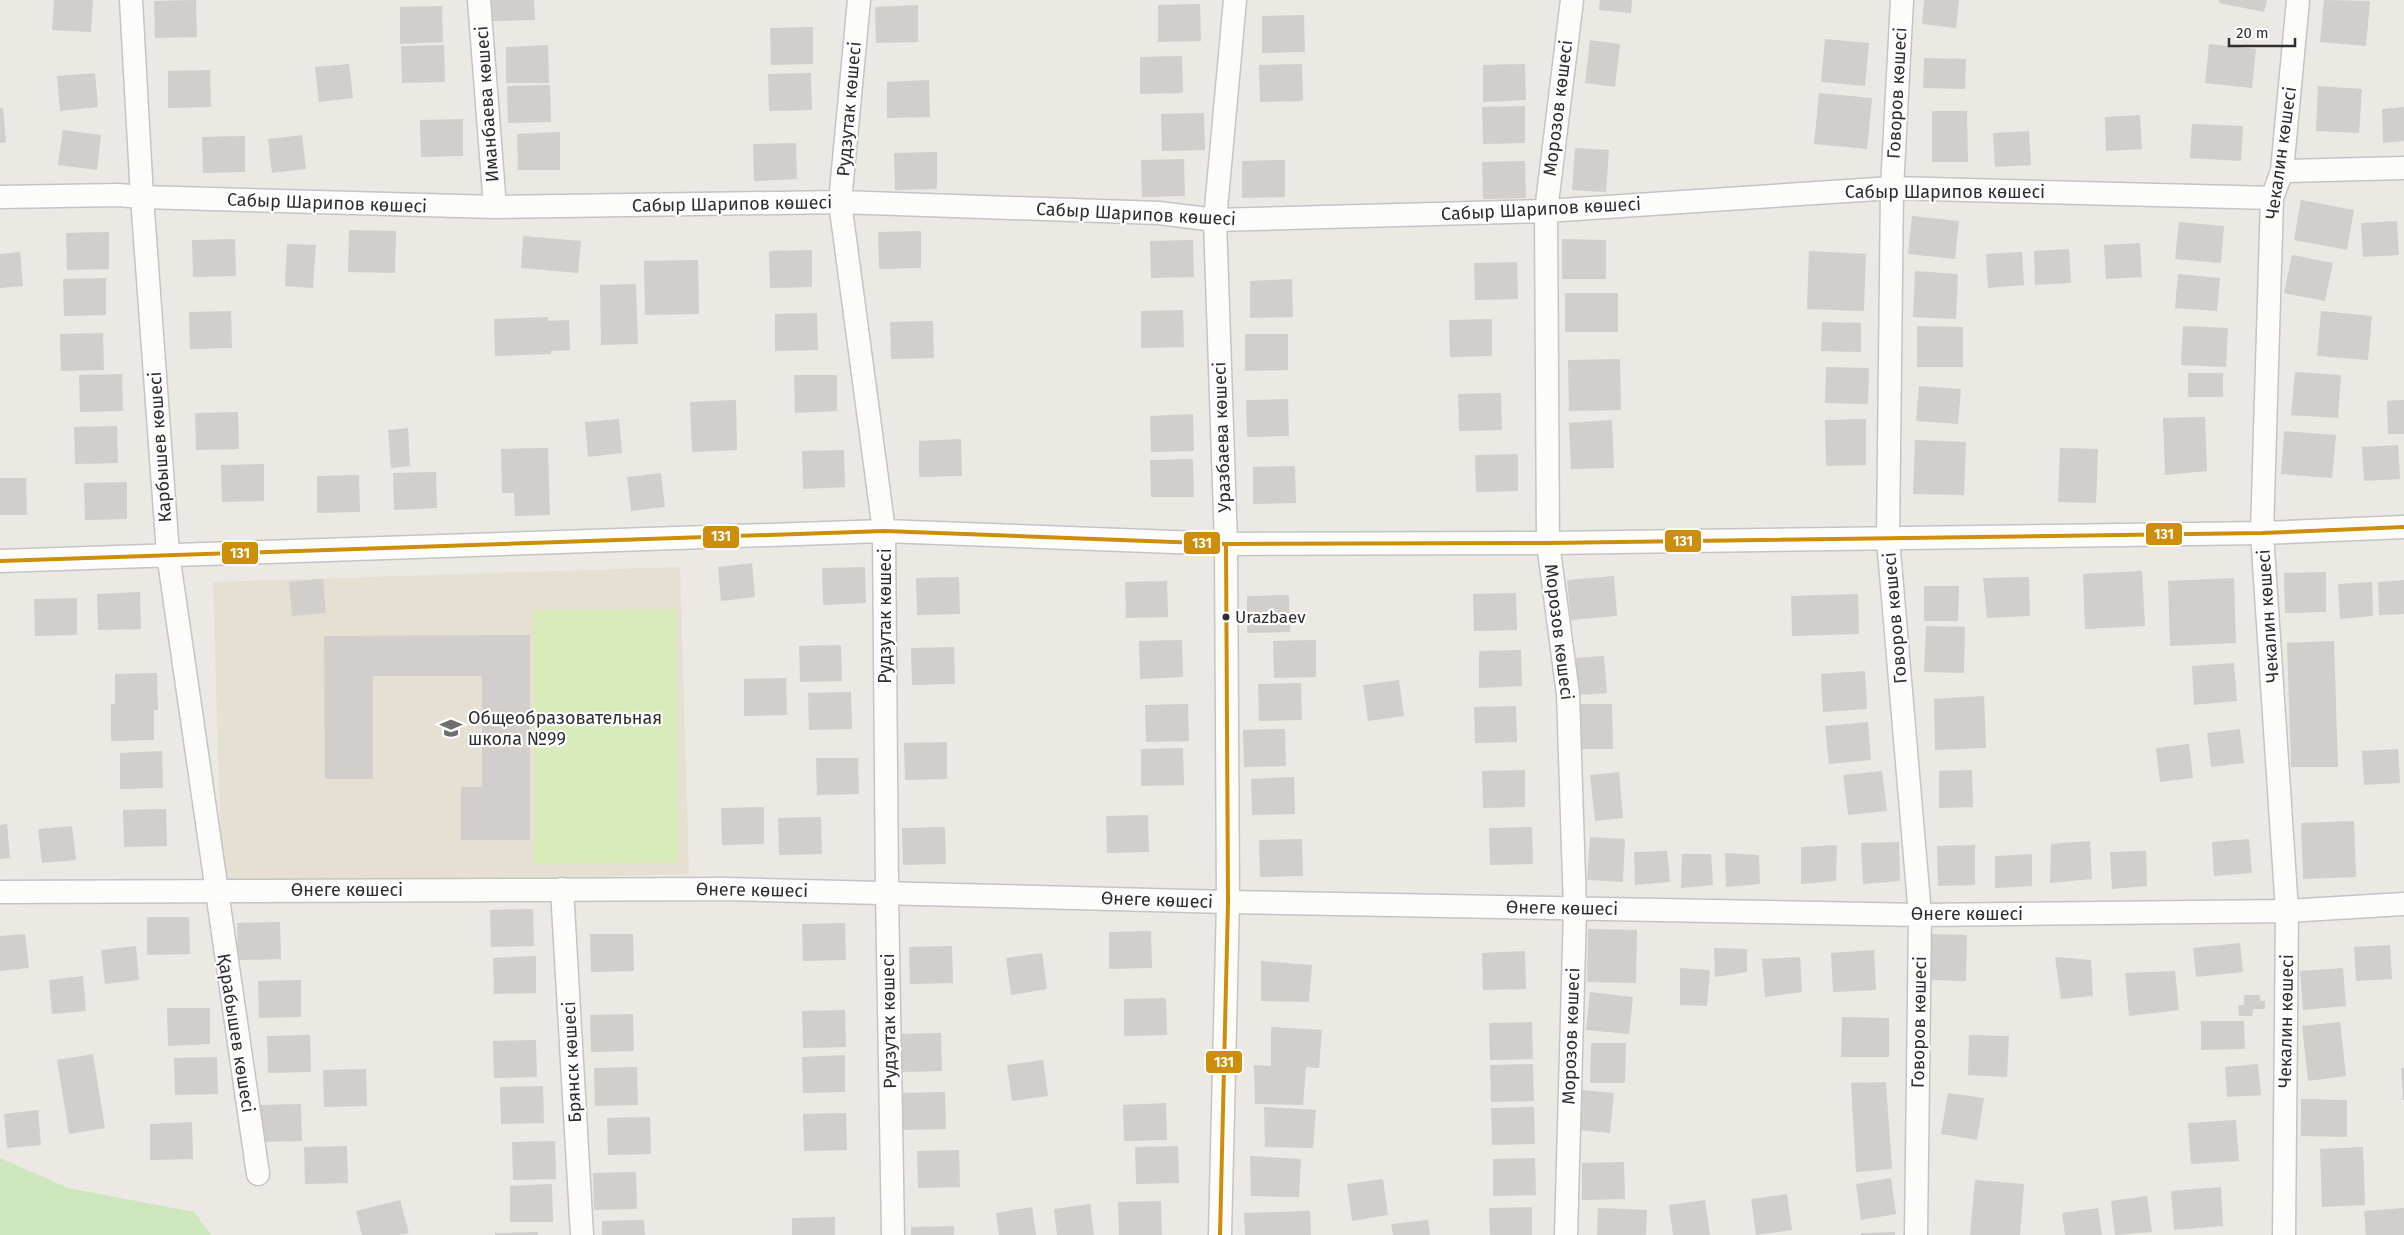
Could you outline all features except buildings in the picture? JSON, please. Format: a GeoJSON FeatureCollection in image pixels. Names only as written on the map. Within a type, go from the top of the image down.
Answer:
{"type":"FeatureCollection","features":[{"type":"Feature","properties":{"kind":"street","name":"Карбышев көшесі"},"geometry":{"type":"LineString","coordinates":[[131,0],[142,197],[168,554],[215,891]]}},
{"type":"Feature","properties":{"kind":"street","name":"Иманбаева көшесі"},"geometry":{"type":"LineString","coordinates":[[479,0],[495,207]]}},
{"type":"Feature","properties":{"kind":"street","name":"Рудзутак көшесі"},"geometry":{"type":"LineString","coordinates":[[859,0],[840,202],[884,531],[887,892],[893,1235]]}},
{"type":"Feature","properties":{"kind":"street","name":"Уразбаева көшесі"},"geometry":{"type":"LineString","coordinates":[[1220,1235],[1228,902],[1226,544],[1214,220],[1235,0]]}},
{"type":"Feature","properties":{"kind":"street","name":"Морозов көшесі"},"geometry":{"type":"LineString","coordinates":[[1566,1235],[1575,909],[1568,694],[1548,543],[1546,211],[1572,0]]}},
{"type":"Feature","properties":{"kind":"street","name":"Говоров көшесі"},"geometry":{"type":"LineString","coordinates":[[1902,0],[1892,188],[1888,539],[1920,915],[1916,1235]]}},
{"type":"Feature","properties":{"kind":"street","name":"Чекалин көшесі"},"geometry":{"type":"LineString","coordinates":[[2284,1235],[2287,911],[2262,532],[2272,198],[2282,171],[2298,0]]}},
{"type":"Feature","properties":{"kind":"street"},"geometry":{"type":"LineString","coordinates":[[2282,171],[2404,168]]}},
{"type":"Feature","properties":{"kind":"street","name":"Сабыр Шарипов көшесі"},"geometry":{"type":"LineString","coordinates":[[0,197],[118,195],[495,207],[840,202],[1159,213],[1214,220],[1546,211],[1892,188],[2272,198]]}},
{"type":"Feature","properties":{"kind":"street"},"geometry":{"type":"LineString","coordinates":[[0,560],[884,531],[1226,544],[1548,543],[2262,532],[2404,526]]}},
{"type":"Feature","properties":{"kind":"street","name":"Брянск көшесі"},"geometry":{"type":"LineString","coordinates":[[562,889],[582,1235]]}},
{"type":"Feature","properties":{"kind":"street","name":"Өнеге көшесі"},"geometry":{"type":"LineString","coordinates":[[0,892],[725,889],[1228,902],[1920,915],[2287,911],[2404,904]]}},
{"type":"Feature","properties":{"kind":"street","name":"Қарабышев көшесі"},"geometry":{"type":"LineString","coordinates":[[215,891],[258,1174]]}},
{"type":"Feature","properties":{"kind":"shaded area","name":"Общеобразовательная школа №99"},"geometry":{"type":"Polygon","coordinates":[[[680,567],[689,874],[222,889],[213,582],[680,567]]]}},
{"type":"Feature","properties":{"kind":"green space"},"geometry":{"type":"Polygon","coordinates":[[[676,609],[678,863],[534,864],[533,610],[676,609]]]}},
{"type":"Feature","properties":{"kind":"green space"},"geometry":{"type":"Polygon","coordinates":[[[0,1158],[68,1188],[194,1212],[211,1235],[0,1235],[0,1158]]]}},
{"type":"Feature","properties":{"kind":"transit line","name":"131"},"geometry":{"type":"LineString","coordinates":[[0,561],[884,531],[1226,544],[1548,543],[2262,533],[2404,527]]}},
{"type":"Feature","properties":{"kind":"transit line","name":"131"},"geometry":{"type":"LineString","coordinates":[[1220,1235],[1228,902],[1226,544]]}},
{"type":"Feature","properties":{"kind":"place","name":"Urazbaev"},"geometry":{"type":"Point","coordinates":[1226,617]}},
{"type":"Feature","properties":{"kind":"place","name":"Общеобразовательная школа №99"},"geometry":{"type":"Point","coordinates":[451,728]}}]}
